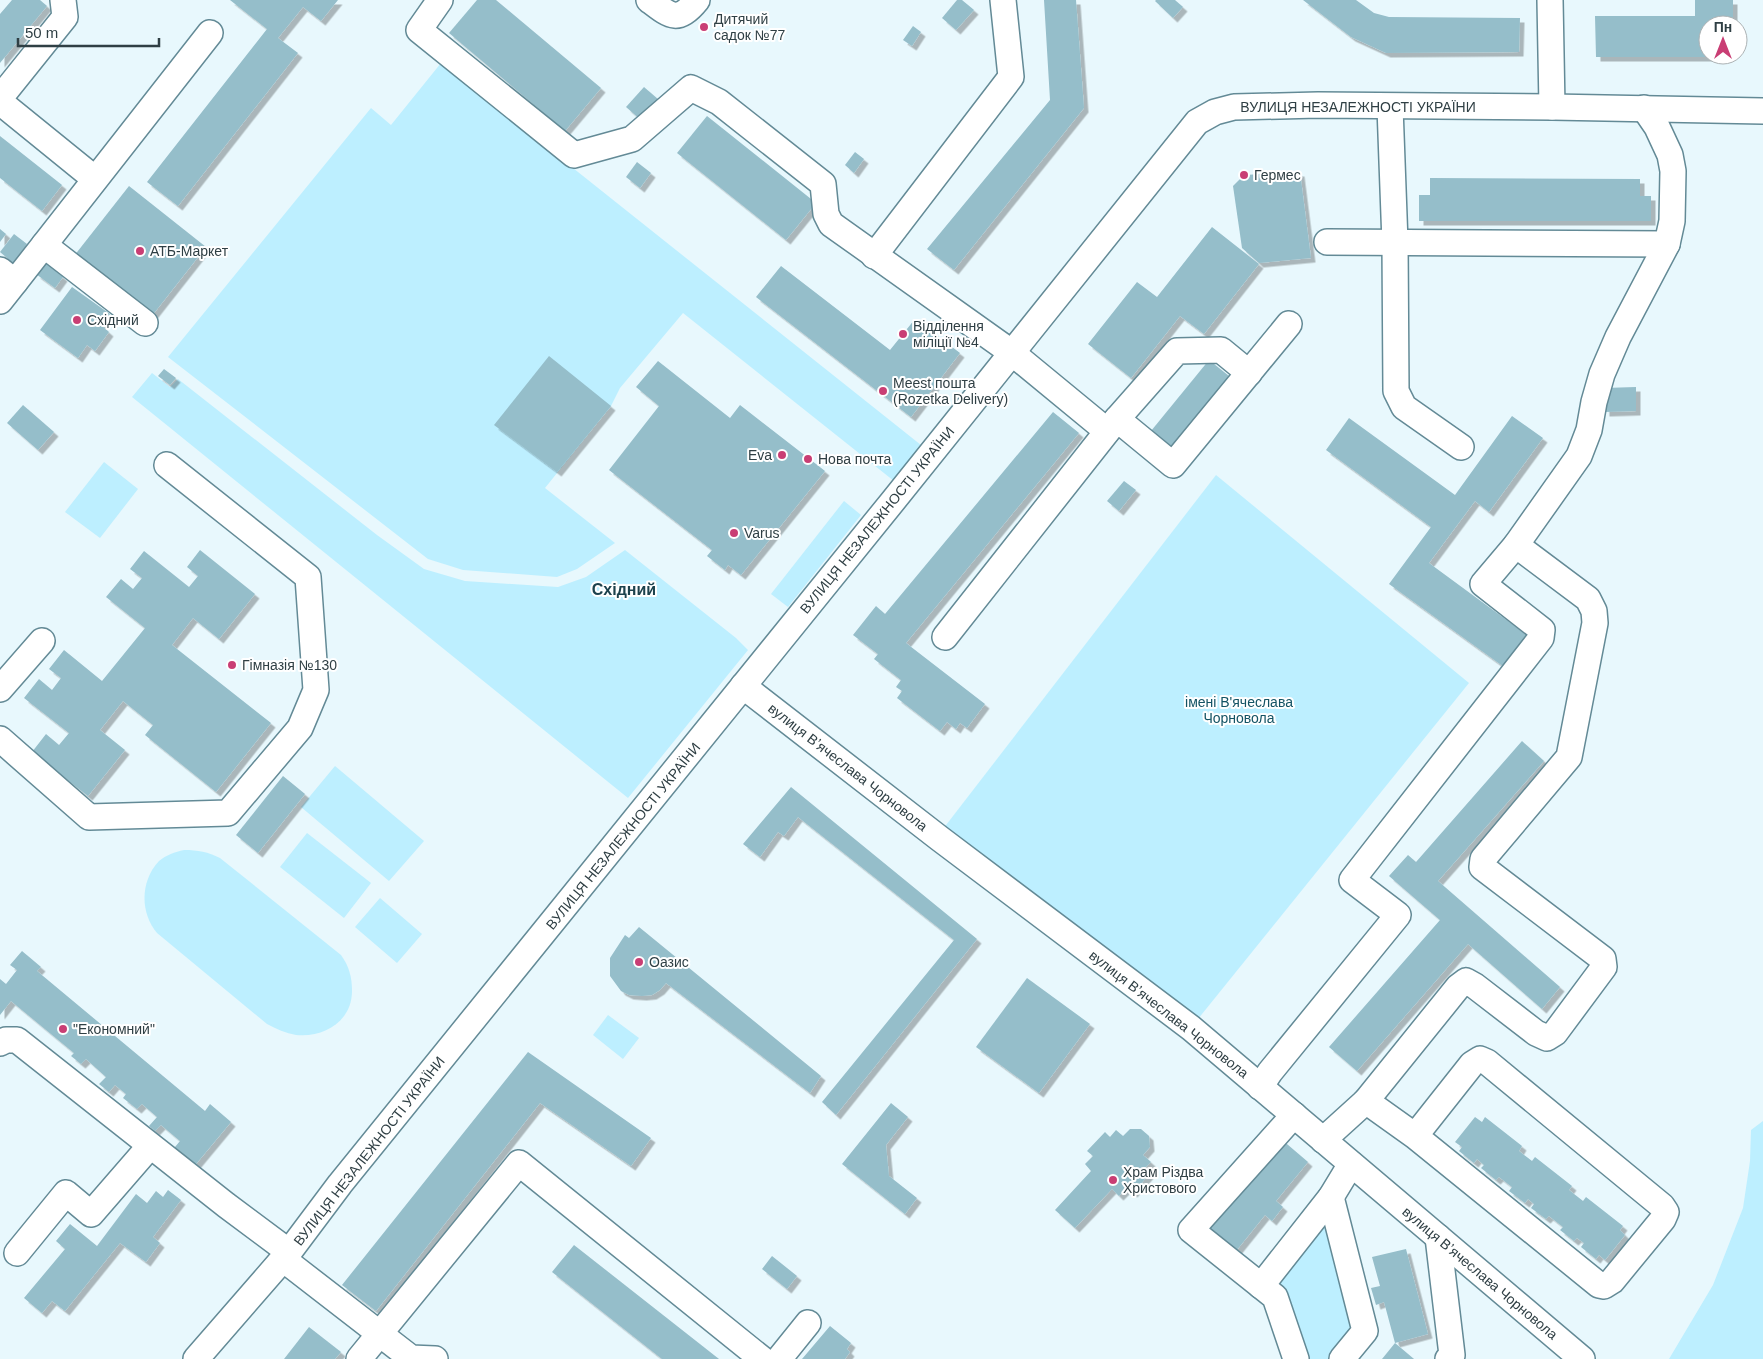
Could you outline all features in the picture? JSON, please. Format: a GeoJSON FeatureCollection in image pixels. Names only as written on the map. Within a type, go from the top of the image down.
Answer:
{"type":"FeatureCollection","features":[{"type":"Feature","properties":{"kind":"street"},"geometry":{"type":"LineString","coordinates":[[63,0],[65,16],[0,100],[95,179]]}},
{"type":"Feature","properties":{"kind":"street"},"geometry":{"type":"LineString","coordinates":[[440,0],[419,30],[574,155],[632,139],[691,88],[719,102],[823,184],[826,214],[831,224],[1112,425],[1173,465],[1288,324]]}},
{"type":"Feature","properties":{"kind":"street"},"geometry":{"type":"LineString","coordinates":[[649,0],[666,13],[680,16],[688,12],[697,0]]}},
{"type":"Feature","properties":{"kind":"street"},"geometry":{"type":"LineString","coordinates":[[874,256],[1011,77],[1003,0]]}},
{"type":"Feature","properties":{"kind":"street"},"geometry":{"type":"LineString","coordinates":[[1550,0],[1552,107]]}},
{"type":"Feature","properties":{"kind":"street"},"geometry":{"type":"LineString","coordinates":[[5,284],[44,245],[210,34]]}},
{"type":"Feature","properties":{"kind":"street","name":"ВУЛИЦЯ НЕЗАЛЕЖНОСТІ УКРАЇНИ"},"geometry":{"type":"LineString","coordinates":[[196,1359],[286,1256],[340,1184],[1197,122],[1215,112],[1234,107],[1318,105],[1763,111]]}},
{"type":"Feature","properties":{"kind":"street"},"geometry":{"type":"LineString","coordinates":[[1390,107],[1396,243],[1396,391],[1404,406],[1461,447]]}},
{"type":"Feature","properties":{"kind":"street"},"geometry":{"type":"LineString","coordinates":[[1260,1087],[1270,1072],[1398,915],[1352,880],[1541,638],[1542,630],[1483,584],[1516,545],[1579,456],[1590,430],[1594,402],[1602,374],[1618,337],[1667,244],[1672,221],[1673,171],[1670,155],[1658,127],[1644,108]]}},
{"type":"Feature","properties":{"kind":"street"},"geometry":{"type":"LineString","coordinates":[[1327,242],[1667,244]]}},
{"type":"Feature","properties":{"kind":"street"},"geometry":{"type":"LineString","coordinates":[[44,245],[145,323]]}},
{"type":"Feature","properties":{"kind":"street"},"geometry":{"type":"LineString","coordinates":[[945,637],[1112,425],[1177,351],[1221,350],[1249,373]]}},
{"type":"Feature","properties":{"kind":"street"},"geometry":{"type":"LineString","coordinates":[[0,739],[89,817],[228,813],[300,728],[316,690],[308,577],[167,465]]}},
{"type":"Feature","properties":{"kind":"street"},"geometry":{"type":"LineString","coordinates":[[1323,1140],[1366,1101],[1458,987],[1466,981],[1536,1033],[1547,1038],[1555,1033],[1604,967],[1602,958],[1482,867],[1483,859],[1569,757],[1594,623],[1594,611],[1588,599],[1516,545]]}},
{"type":"Feature","properties":{"kind":"street"},"geometry":{"type":"LineString","coordinates":[[0,689],[42,641]]}},
{"type":"Feature","properties":{"kind":"street","name":"вулиця Вʼячеслава Чорновола"},"geometry":{"type":"LineString","coordinates":[[743,686],[938,838],[1191,1028],[1582,1359]]}},
{"type":"Feature","properties":{"kind":"street"},"geometry":{"type":"LineString","coordinates":[[0,1043],[6,1040],[16,1040],[226,1205],[378,1333],[411,1358],[435,1359]]}},
{"type":"Feature","properties":{"kind":"street"},"geometry":{"type":"LineString","coordinates":[[1366,1101],[1415,1136],[1599,1285],[1604,1286],[1612,1281],[1666,1212],[1662,1206],[1487,1062],[1480,1059],[1472,1064],[1415,1136]]}},
{"type":"Feature","properties":{"kind":"street"},"geometry":{"type":"LineString","coordinates":[[1294,1115],[1191,1230],[1275,1297],[1296,1359]]}},
{"type":"Feature","properties":{"kind":"street"},"geometry":{"type":"LineString","coordinates":[[17,1253],[66,1192],[91,1214],[150,1146]]}},
{"type":"Feature","properties":{"kind":"street"},"geometry":{"type":"LineString","coordinates":[[359,1359],[378,1333],[519,1163],[762,1359]]}},
{"type":"Feature","properties":{"kind":"street"},"geometry":{"type":"LineString","coordinates":[[1261,1286],[1331,1197],[1351,1164]]}},
{"type":"Feature","properties":{"kind":"street"},"geometry":{"type":"LineString","coordinates":[[1331,1197],[1365,1331],[1342,1359]]}},
{"type":"Feature","properties":{"kind":"street"},"geometry":{"type":"LineString","coordinates":[[1438,1237],[1452,1355],[1448,1359]]}},
{"type":"Feature","properties":{"kind":"street"},"geometry":{"type":"LineString","coordinates":[[779,1359],[808,1323]]}},
{"type":"Feature","properties":{"kind":"green space"},"geometry":{"type":"Polygon","coordinates":[[[441,63],[926,449],[899,485],[683,313],[620,388],[611,406],[545,488],[615,543],[577,569],[557,577],[463,570],[428,559],[168,357],[371,108],[391,125],[441,63]]]}},
{"type":"Feature","properties":{"kind":"green space"},"geometry":{"type":"Polygon","coordinates":[[[152,373],[170,387],[178,379],[377,535],[424,569],[465,581],[558,587],[586,577],[625,550],[736,638],[748,650],[628,798],[132,397],[152,373]]]}},
{"type":"Feature","properties":{"kind":"green space"},"geometry":{"type":"Polygon","coordinates":[[[104,462],[138,489],[100,538],[65,512],[104,462]]]}},
{"type":"Feature","properties":{"kind":"green space","name":"імені В'ячеслава Чорновола"},"geometry":{"type":"Polygon","coordinates":[[[1216,475],[1469,683],[1198,1019],[943,829],[1216,475]]]}},
{"type":"Feature","properties":{"kind":"green space"},"geometry":{"type":"Polygon","coordinates":[[[844,501],[861,515],[788,607],[771,594],[844,501]]]}},
{"type":"Feature","properties":{"kind":"green space"},"geometry":{"type":"Polygon","coordinates":[[[335,766],[424,841],[389,881],[301,807],[335,766]]]}},
{"type":"Feature","properties":{"kind":"green space"},"geometry":{"type":"Polygon","coordinates":[[[307,833],[371,883],[344,918],[280,867],[307,833]]]}},
{"type":"Feature","properties":{"kind":"green space"},"geometry":{"type":"Polygon","coordinates":[[[184,850],[203,852],[220,858],[341,955],[349,972],[352,991],[351,1002],[342,1019],[317,1034],[296,1035],[270,1026],[157,933],[151,925],[145,907],[144,897],[148,878],[159,861],[171,854],[184,850]]]}},
{"type":"Feature","properties":{"kind":"green space"},"geometry":{"type":"Polygon","coordinates":[[[380,898],[422,934],[397,963],[355,927],[380,898]]]}},
{"type":"Feature","properties":{"kind":"green space"},"geometry":{"type":"Polygon","coordinates":[[[608,1015],[639,1038],[623,1059],[593,1035],[608,1015]]]}},
{"type":"Feature","properties":{"kind":"green space"},"geometry":{"type":"Polygon","coordinates":[[[1763,1121],[1763,1359],[1669,1359],[1713,1285],[1743,1208],[1750,1161],[1751,1130],[1763,1121]]]}},
{"type":"Feature","properties":{"kind":"green space"},"geometry":{"type":"Polygon","coordinates":[[[1325,1221],[1356,1323],[1332,1359],[1302,1359],[1279,1279],[1325,1221]]]}},
{"type":"Feature","properties":{"kind":"building"},"geometry":{"type":"Polygon","coordinates":[[[12,0],[40,0],[47,6],[0,63],[0,14],[12,0]]]}},
{"type":"Feature","properties":{"kind":"building"},"geometry":{"type":"Polygon","coordinates":[[[230,0],[338,0],[321,21],[303,7],[278,38],[298,53],[178,206],[147,182],[267,29],[230,0]]]}},
{"type":"Feature","properties":{"kind":"building"},"geometry":{"type":"Polygon","coordinates":[[[477,0],[496,0],[601,88],[565,131],[449,33],[477,0]]]}},
{"type":"Feature","properties":{"kind":"building"},"geometry":{"type":"Polygon","coordinates":[[[957,0],[962,0],[974,10],[956,30],[942,18],[957,0]]]}},
{"type":"Feature","properties":{"kind":"building"},"geometry":{"type":"Polygon","coordinates":[[[1044,0],[1076,0],[1084,108],[954,270],[927,249],[1050,100],[1044,0]]]}},
{"type":"Feature","properties":{"kind":"building"},"geometry":{"type":"Polygon","coordinates":[[[1156,0],[1175,0],[1183,7],[1173,18],[1156,0]]]}},
{"type":"Feature","properties":{"kind":"building"},"geometry":{"type":"Polygon","coordinates":[[[1303,0],[1356,0],[1374,13],[1389,17],[1520,18],[1519,52],[1386,53],[1351,37],[1303,0]]]}},
{"type":"Feature","properties":{"kind":"building"},"geometry":{"type":"Polygon","coordinates":[[[1695,0],[1733,0],[1733,15],[1698,15],[1698,57],[1596,57],[1595,16],[1695,16],[1695,0]]]}},
{"type":"Feature","properties":{"kind":"building"},"geometry":{"type":"Polygon","coordinates":[[[913,26],[921,32],[912,46],[903,40],[913,26]]]}},
{"type":"Feature","properties":{"kind":"building"},"geometry":{"type":"Polygon","coordinates":[[[644,87],[659,100],[641,120],[626,107],[644,87]]]}},
{"type":"Feature","properties":{"kind":"building"},"geometry":{"type":"Polygon","coordinates":[[[707,116],[816,203],[786,240],[677,153],[707,116]]]}},
{"type":"Feature","properties":{"kind":"building"},"geometry":{"type":"Polygon","coordinates":[[[0,136],[62,185],[42,211],[0,178],[0,136]]]}},
{"type":"Feature","properties":{"kind":"building"},"geometry":{"type":"Polygon","coordinates":[[[855,152],[864,159],[854,173],[845,165],[855,152]]]}},
{"type":"Feature","properties":{"kind":"building"},"geometry":{"type":"Polygon","coordinates":[[[637,162],[651,173],[640,188],[626,177],[637,162]]]}},
{"type":"Feature","properties":{"kind":"building"},"geometry":{"type":"Polygon","coordinates":[[[1300,172],[1311,258],[1259,263],[1242,248],[1233,186],[1244,175],[1300,172]]]}},
{"type":"Feature","properties":{"kind":"building"},"geometry":{"type":"Polygon","coordinates":[[[1430,178],[1640,179],[1640,196],[1651,196],[1651,221],[1419,221],[1419,195],[1430,195],[1430,178]]]}},
{"type":"Feature","properties":{"kind":"building","name":"АТБ-Маркет"},"geometry":{"type":"Polygon","coordinates":[[[129,186],[206,247],[151,317],[74,256],[129,186]]]}},
{"type":"Feature","properties":{"kind":"building"},"geometry":{"type":"Polygon","coordinates":[[[1212,227],[1259,264],[1204,334],[1180,316],[1131,378],[1088,344],[1137,282],[1157,297],[1212,227]]]}},
{"type":"Feature","properties":{"kind":"building"},"geometry":{"type":"Polygon","coordinates":[[[0,229],[6,234],[0,242],[0,229]]]}},
{"type":"Feature","properties":{"kind":"building"},"geometry":{"type":"Polygon","coordinates":[[[14,234],[27,244],[13,263],[0,252],[14,234]]]}},
{"type":"Feature","properties":{"kind":"building"},"geometry":{"type":"Polygon","coordinates":[[[45,262],[63,277],[55,288],[36,274],[45,262]]]}},
{"type":"Feature","properties":{"kind":"building"},"geometry":{"type":"Polygon","coordinates":[[[781,266],[890,350],[915,319],[960,353],[911,417],[756,297],[781,266]]]}},
{"type":"Feature","properties":{"kind":"building","name":"Східний"},"geometry":{"type":"Polygon","coordinates":[[[72,287],[110,314],[102,326],[109,332],[95,351],[87,345],[78,358],[40,330],[72,287]]]}},
{"type":"Feature","properties":{"kind":"building"},"geometry":{"type":"Polygon","coordinates":[[[549,356],[611,406],[557,472],[494,425],[549,356]]]}},
{"type":"Feature","properties":{"kind":"building"},"geometry":{"type":"Polygon","coordinates":[[[1209,360],[1234,380],[1175,450],[1151,431],[1209,360]]]}},
{"type":"Feature","properties":{"kind":"building"},"geometry":{"type":"Polygon","coordinates":[[[658,361],[730,418],[740,405],[825,471],[741,575],[728,565],[725,570],[707,556],[712,550],[609,470],[659,406],[636,387],[658,361]]]}},
{"type":"Feature","properties":{"kind":"building"},"geometry":{"type":"Polygon","coordinates":[[[164,369],[176,378],[170,385],[158,376],[164,369]]]}},
{"type":"Feature","properties":{"kind":"building"},"geometry":{"type":"Polygon","coordinates":[[[1636,387],[1636,411],[1605,412],[1604,388],[1636,387]]]}},
{"type":"Feature","properties":{"kind":"building"},"geometry":{"type":"Polygon","coordinates":[[[23,405],[54,432],[38,450],[7,423],[23,405]]]}},
{"type":"Feature","properties":{"kind":"building"},"geometry":{"type":"Polygon","coordinates":[[[1053,412],[1079,433],[906,643],[985,704],[967,728],[960,723],[956,729],[947,722],[940,731],[897,698],[902,691],[896,687],[901,680],[874,659],[878,654],[853,635],[876,606],[885,614],[1053,412]]]}},
{"type":"Feature","properties":{"kind":"building"},"geometry":{"type":"Polygon","coordinates":[[[1512,416],[1543,438],[1489,512],[1475,501],[1429,563],[1534,640],[1511,672],[1389,584],[1431,527],[1326,450],[1349,418],[1455,495],[1512,416]]]}},
{"type":"Feature","properties":{"kind":"building"},"geometry":{"type":"Polygon","coordinates":[[[1124,481],[1136,490],[1119,511],[1107,501],[1124,481]]]}},
{"type":"Feature","properties":{"kind":"building"},"geometry":{"type":"Polygon","coordinates":[[[200,550],[255,594],[219,639],[193,618],[172,645],[271,723],[216,792],[145,735],[153,725],[123,701],[100,730],[125,750],[88,796],[32,752],[46,734],[59,745],[69,733],[24,698],[39,679],[52,690],[61,678],[49,669],[64,650],[102,681],[145,628],[106,597],[121,579],[133,589],[142,578],[130,569],[144,551],[189,587],[198,576],[187,567],[200,550]]]}},
{"type":"Feature","properties":{"kind":"building"},"geometry":{"type":"Polygon","coordinates":[[[1522,741],[1544,761],[1438,881],[1560,987],[1542,1009],[1468,944],[1357,1071],[1329,1047],[1440,920],[1389,876],[1408,855],[1416,862],[1522,741]]]}},
{"type":"Feature","properties":{"kind":"building"},"geometry":{"type":"Polygon","coordinates":[[[283,776],[305,794],[258,853],[236,835],[283,776]]]}},
{"type":"Feature","properties":{"kind":"building"},"geometry":{"type":"Polygon","coordinates":[[[791,787],[977,939],[836,1115],[822,1102],[954,940],[798,817],[784,836],[778,832],[760,857],[743,844],[791,787]]]}},
{"type":"Feature","properties":{"kind":"building"},"geometry":{"type":"Polygon","coordinates":[[[639,927],[821,1076],[810,1093],[666,983],[652,995],[629,995],[621,991],[610,976],[610,958],[625,935],[629,938],[639,927]]]}},
{"type":"Feature","properties":{"kind":"building"},"geometry":{"type":"Polygon","coordinates":[[[22,951],[41,967],[37,971],[205,1111],[210,1104],[231,1122],[191,1170],[170,1153],[180,1141],[161,1125],[155,1131],[149,1126],[157,1117],[142,1104],[137,1109],[123,1098],[126,1094],[115,1085],[109,1092],[99,1084],[106,1077],[86,1059],[81,1064],[71,1056],[74,1053],[11,1001],[0,1015],[0,979],[6,984],[17,970],[10,965],[22,951]]]}},
{"type":"Feature","properties":{"kind":"building"},"geometry":{"type":"Polygon","coordinates":[[[1027,978],[1090,1024],[1039,1093],[976,1047],[1027,978]]]}},
{"type":"Feature","properties":{"kind":"building"},"geometry":{"type":"Polygon","coordinates":[[[528,1052],[651,1138],[631,1166],[540,1103],[376,1311],[342,1285],[528,1052]]]}},
{"type":"Feature","properties":{"kind":"building"},"geometry":{"type":"Polygon","coordinates":[[[891,1103],[908,1117],[886,1145],[889,1176],[917,1198],[905,1214],[842,1164],[891,1103]]]}},
{"type":"Feature","properties":{"kind":"building"},"geometry":{"type":"Polygon","coordinates":[[[1475,1117],[1482,1122],[1485,1117],[1522,1146],[1519,1151],[1532,1161],[1535,1157],[1572,1186],[1569,1190],[1583,1201],[1586,1197],[1623,1226],[1620,1230],[1625,1235],[1605,1260],[1599,1255],[1596,1259],[1581,1247],[1584,1243],[1577,1238],[1574,1241],[1560,1230],[1563,1227],[1549,1216],[1546,1219],[1531,1208],[1534,1204],[1528,1199],[1525,1203],[1509,1191],[1512,1187],[1499,1177],[1496,1180],[1481,1168],[1484,1165],[1477,1159],[1474,1163],[1459,1151],[1462,1147],[1455,1142],[1475,1117]]]}},
{"type":"Feature","properties":{"kind":"building","name":"Храм Різдва Христового"},"geometry":{"type":"Polygon","coordinates":[[[1130,1129],[1141,1129],[1149,1136],[1150,1147],[1143,1155],[1151,1162],[1145,1168],[1150,1173],[1133,1193],[1127,1188],[1119,1196],[1112,1189],[1075,1228],[1055,1210],[1091,1171],[1085,1164],[1093,1156],[1087,1151],[1105,1132],[1110,1137],[1116,1130],[1123,1136],[1130,1129]]]}},
{"type":"Feature","properties":{"kind":"building"},"geometry":{"type":"Polygon","coordinates":[[[1281,1139],[1308,1162],[1276,1201],[1283,1207],[1272,1221],[1265,1215],[1232,1256],[1204,1234],[1281,1139]]]}},
{"type":"Feature","properties":{"kind":"building"},"geometry":{"type":"Polygon","coordinates":[[[168,1190],[181,1200],[153,1237],[160,1243],[146,1262],[120,1243],[65,1311],[52,1301],[42,1313],[24,1298],[65,1249],[56,1241],[70,1224],[97,1246],[136,1194],[147,1203],[156,1191],[163,1197],[168,1190]]]}},
{"type":"Feature","properties":{"kind":"building"},"geometry":{"type":"Polygon","coordinates":[[[574,1245],[719,1359],[662,1359],[552,1272],[574,1245]]]}},
{"type":"Feature","properties":{"kind":"building"},"geometry":{"type":"Polygon","coordinates":[[[1406,1249],[1428,1334],[1395,1343],[1384,1302],[1376,1305],[1371,1288],[1380,1286],[1372,1257],[1406,1249]]]}},
{"type":"Feature","properties":{"kind":"building"},"geometry":{"type":"Polygon","coordinates":[[[772,1256],[797,1276],[787,1289],[762,1269],[772,1256]]]}},
{"type":"Feature","properties":{"kind":"building"},"geometry":{"type":"Polygon","coordinates":[[[830,1326],[851,1343],[847,1349],[850,1352],[845,1359],[802,1359],[830,1326]]]}},
{"type":"Feature","properties":{"kind":"building"},"geometry":{"type":"Polygon","coordinates":[[[309,1327],[341,1352],[335,1359],[284,1359],[309,1327]]]}},
{"type":"Feature","properties":{"kind":"building"},"geometry":{"type":"Polygon","coordinates":[[[1395,1343],[1414,1359],[1382,1359],[1395,1343]]]}},
{"type":"Feature","properties":{"kind":"place","name":"Дитячий садок №77"},"geometry":{"type":"Point","coordinates":[704,27]}},
{"type":"Feature","properties":{"kind":"place","name":"Гермес"},"geometry":{"type":"Point","coordinates":[1244,175]}},
{"type":"Feature","properties":{"kind":"place","name":"АТБ-Маркет"},"geometry":{"type":"Point","coordinates":[140,251]}},
{"type":"Feature","properties":{"kind":"place","name":"Східний"},"geometry":{"type":"Point","coordinates":[77,320]}},
{"type":"Feature","properties":{"kind":"place","name":"Відділення міліції №4"},"geometry":{"type":"Point","coordinates":[903,334]}},
{"type":"Feature","properties":{"kind":"place","name":"Meest пошта (Rozetka Delivery)"},"geometry":{"type":"Point","coordinates":[883,391]}},
{"type":"Feature","properties":{"kind":"place","name":"Eva"},"geometry":{"type":"Point","coordinates":[782,455]}},
{"type":"Feature","properties":{"kind":"place","name":"Нова почта"},"geometry":{"type":"Point","coordinates":[808,459]}},
{"type":"Feature","properties":{"kind":"place","name":"Varus"},"geometry":{"type":"Point","coordinates":[734,533]}},
{"type":"Feature","properties":{"kind":"place","name":"Гімназія №130"},"geometry":{"type":"Point","coordinates":[232,665]}},
{"type":"Feature","properties":{"kind":"place","name":"Оазис"},"geometry":{"type":"Point","coordinates":[639,962]}},
{"type":"Feature","properties":{"kind":"place","name":"\"Економний\""},"geometry":{"type":"Point","coordinates":[63,1029]}},
{"type":"Feature","properties":{"kind":"place","name":"Храм Різдва Христового"},"geometry":{"type":"Point","coordinates":[1113,1180]}},
{"type":"Feature","properties":{"kind":"district","name":"Східний"},"geometry":{"type":"Point","coordinates":[624,589]}}]}
